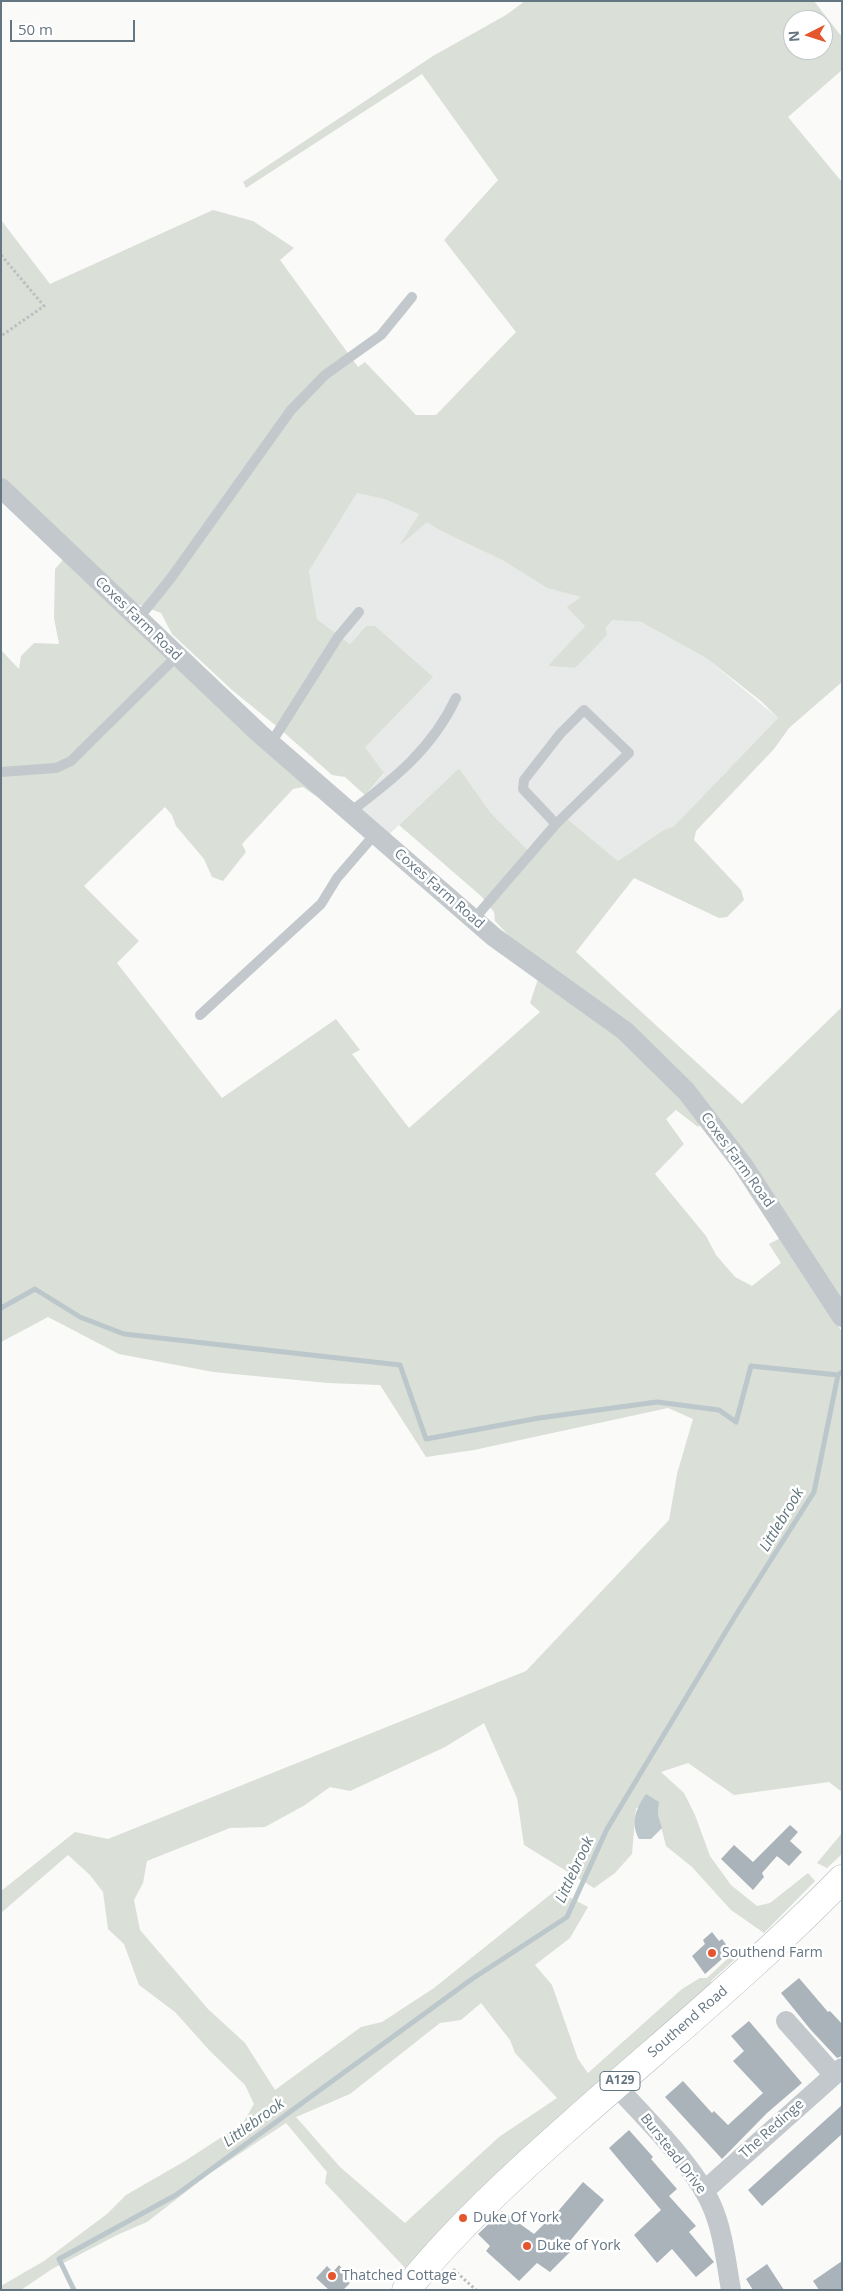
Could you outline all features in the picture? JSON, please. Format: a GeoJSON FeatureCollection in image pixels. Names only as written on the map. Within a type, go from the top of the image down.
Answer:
{"type":"FeatureCollection","features":[{"type":"Feature","properties":{"kind":"main road","name":"Southend Road"},"geometry":{"type":"LineString","coordinates":[[406,2290],[436,2254],[520,2170],[794,1928],[842,1879]]}},
{"type":"Feature","properties":{"kind":"street","name":"Coxes Farm Road"},"geometry":{"type":"LineString","coordinates":[[1,488],[271,743],[494,936],[625,1031],[686,1091],[743,1165],[842,1317]]}},
{"type":"Feature","properties":{"kind":"street"},"geometry":{"type":"LineString","coordinates":[[786,2021],[837,2071]]}},
{"type":"Feature","properties":{"kind":"street","name":"The Redinge"},"geometry":{"type":"LineString","coordinates":[[704,2191],[837,2071]]}},
{"type":"Feature","properties":{"kind":"street","name":"Burstead Drive"},"geometry":{"type":"LineString","coordinates":[[615,2085],[645,2117],[692,2173],[704,2191],[712,2206],[724,2250],[731,2290]]}},
{"type":"Feature","properties":{"kind":"lane"},"geometry":{"type":"LineString","coordinates":[[138,619],[170,578],[290,410],[325,375],[381,335],[412,297]]}},
{"type":"Feature","properties":{"kind":"lane"},"geometry":{"type":"LineString","coordinates":[[271,743],[338,637],[358,612]]}},
{"type":"Feature","properties":{"kind":"lane"},"geometry":{"type":"LineString","coordinates":[[1,772],[56,768],[71,761],[178,656]]}},
{"type":"Feature","properties":{"kind":"lane"},"geometry":{"type":"LineString","coordinates":[[350,812],[409,764],[444,722],[456,698]]}},
{"type":"Feature","properties":{"kind":"lane"},"geometry":{"type":"LineString","coordinates":[[474,919],[556,824],[629,753],[584,710],[560,734],[524,780],[524,789],[556,824]]}},
{"type":"Feature","properties":{"kind":"lane"},"geometry":{"type":"LineString","coordinates":[[200,1015],[321,904],[337,878],[376,834]]}},
{"type":"Feature","properties":{"kind":"path"},"geometry":{"type":"LineString","coordinates":[[1,255],[44,306],[1,336]]}},
{"type":"Feature","properties":{"kind":"path"},"geometry":{"type":"LineString","coordinates":[[436,2254],[476,2290]]}},
{"type":"Feature","properties":{"kind":"shaded area"},"geometry":{"type":"Polygon","coordinates":[[[525,1],[814,1],[821,10],[783,10],[783,60],[833,60],[833,25],[842,37],[842,70],[788,117],[842,182],[842,682],[789,728],[774,749],[696,831],[694,840],[741,890],[744,900],[727,917],[719,918],[634,878],[576,952],[742,1104],[842,1007],[842,1300],[707,1119],[698,1127],[676,1110],[666,1119],[684,1144],[655,1174],[706,1236],[716,1255],[735,1277],[752,1286],[781,1263],[769,1244],[784,1236],[842,1332],[842,1792],[829,1782],[734,1795],[688,1763],[661,1772],[684,1793],[695,1815],[710,1856],[731,1885],[757,1906],[770,1903],[808,1873],[815,1881],[764,1933],[731,1910],[692,1867],[666,1846],[658,1815],[659,1802],[636,1808],[632,1854],[615,1873],[594,1888],[524,1845],[517,1798],[484,1723],[445,1747],[350,1791],[330,1787],[305,1805],[265,1827],[230,1828],[147,1861],[143,1883],[134,1900],[140,1930],[208,2009],[245,2043],[275,2090],[361,2027],[382,2022],[434,1988],[556,1890],[588,1907],[570,1938],[535,1965],[552,1985],[578,2059],[588,2073],[682,1989],[700,1978],[707,1978],[740,1947],[744,1951],[711,1981],[710,1986],[406,2269],[325,2183],[327,2172],[286,2123],[209,2174],[147,2222],[117,2235],[52,2269],[21,2290],[1,2290],[1,2286],[44,2261],[107,2214],[126,2195],[185,2161],[243,2123],[254,2104],[245,2085],[209,2050],[175,2012],[139,1985],[124,1944],[108,1929],[103,1892],[90,1875],[68,1855],[1,1913],[1,1891],[75,1832],[108,1839],[526,1671],[669,1520],[677,1474],[693,1419],[668,1408],[474,1450],[426,1457],[380,1385],[328,1383],[213,1372],[119,1354],[48,1317],[1,1342],[1,650],[19,669],[21,656],[34,643],[59,644],[54,618],[55,569],[69,553],[1,488],[1,220],[50,284],[213,210],[253,221],[294,248],[280,260],[358,367],[365,362],[416,415],[436,415],[516,332],[444,240],[498,180],[422,74],[246,188],[243,182],[433,56],[506,15],[525,1]],[[357,493],[309,571],[317,619],[350,644],[366,626],[375,626],[433,677],[365,747],[384,773],[365,795],[345,777],[332,775],[232,690],[172,634],[161,613],[114,595],[317,797],[303,787],[293,789],[242,844],[246,852],[223,881],[212,877],[204,859],[176,826],[172,815],[165,807],[84,886],[139,941],[117,963],[222,1098],[336,1019],[360,1050],[352,1054],[409,1128],[540,1012],[530,1003],[541,970],[495,921],[494,912],[481,896],[399,825],[459,768],[490,812],[531,853],[565,817],[618,861],[662,831],[674,826],[778,718],[761,701],[706,658],[641,622],[613,620],[606,628],[607,635],[575,668],[548,666],[585,626],[567,607],[581,597],[547,588],[502,560],[441,531],[427,522],[399,546],[419,514],[384,499],[357,493]],[[481,2003],[461,2020],[440,2023],[350,2094],[296,2117],[340,2167],[405,2223],[499,2137],[557,2098],[515,2053],[510,2040],[481,2003]]]}},
{"type":"Feature","properties":{"kind":"shaded area"},"geometry":{"type":"Polygon","coordinates":[[[357,493],[384,499],[419,514],[401,544],[427,521],[441,531],[502,560],[547,588],[582,597],[585,626],[549,666],[575,668],[614,619],[641,622],[706,658],[778,718],[674,826],[662,831],[618,861],[565,817],[531,853],[490,812],[459,768],[383,840],[350,812],[384,774],[365,747],[366,626],[350,644],[317,619],[309,571],[357,493]]]}},
{"type":"Feature","properties":{"kind":"shaded area"},"geometry":{"type":"Polygon","coordinates":[[[646,1794],[659,1802],[658,1815],[662,1828],[651,1839],[639,1839],[636,1833],[635,1816],[646,1794]]]}},
{"type":"Feature","properties":{"kind":"shaded area"},"geometry":{"type":"Polygon","coordinates":[[[842,1833],[842,1854],[827,1868],[817,1863],[842,1833]]]}},
{"type":"Feature","properties":{"kind":"building"},"geometry":{"type":"Polygon","coordinates":[[[790,1825],[798,1832],[790,1841],[802,1852],[789,1866],[777,1856],[762,1873],[764,1877],[753,1890],[721,1859],[734,1845],[753,1862],[790,1825]]]}},
{"type":"Feature","properties":{"kind":"building","name":"Southend Farm"},"geometry":{"type":"Polygon","coordinates":[[[712,1932],[719,1941],[722,1939],[731,1951],[705,1974],[692,1956],[705,1944],[703,1940],[712,1932]]]}},
{"type":"Feature","properties":{"kind":"building"},"geometry":{"type":"Polygon","coordinates":[[[799,1978],[828,2012],[830,2011],[842,2024],[842,2056],[837,2058],[810,2029],[781,1993],[799,1978]]]}},
{"type":"Feature","properties":{"kind":"building"},"geometry":{"type":"Polygon","coordinates":[[[749,2021],[802,2083],[767,2113],[722,2159],[665,2097],[683,2081],[712,2113],[714,2111],[728,2125],[763,2093],[733,2061],[744,2051],[731,2036],[749,2021]]]}},
{"type":"Feature","properties":{"kind":"building"},"geometry":{"type":"Polygon","coordinates":[[[842,2105],[842,2134],[762,2206],[748,2190],[842,2105]]]}},
{"type":"Feature","properties":{"kind":"building"},"geometry":{"type":"Polygon","coordinates":[[[629,2130],[653,2157],[651,2159],[677,2189],[669,2196],[696,2226],[689,2232],[714,2262],[696,2277],[672,2249],[657,2263],[634,2235],[661,2210],[609,2148],[629,2130]]]}},
{"type":"Feature","properties":{"kind":"building","name":"Duke of York"},"geometry":{"type":"Polygon","coordinates":[[[583,2182],[604,2200],[565,2247],[570,2252],[550,2272],[537,2263],[519,2281],[486,2251],[490,2246],[478,2234],[502,2211],[534,2234],[554,2216],[583,2182]]]}},
{"type":"Feature","properties":{"kind":"building"},"geometry":{"type":"Polygon","coordinates":[[[842,2261],[842,2290],[819,2290],[813,2281],[842,2261]]]}},
{"type":"Feature","properties":{"kind":"building"},"geometry":{"type":"Polygon","coordinates":[[[767,2264],[784,2290],[753,2290],[746,2279],[767,2264]]]}},
{"type":"Feature","properties":{"kind":"building","name":"Thatched Cottage"},"geometry":{"type":"Polygon","coordinates":[[[339,2265],[348,2274],[344,2278],[350,2283],[343,2290],[329,2290],[316,2278],[327,2266],[333,2272],[339,2265]]]}},
{"type":"Feature","properties":{"kind":"waterway"},"geometry":{"type":"LineString","coordinates":[[1,1308],[35,1289],[80,1317],[124,1334],[400,1365],[426,1439],[539,1418],[657,1402],[719,1410],[736,1422],[751,1366],[838,1375]]}},
{"type":"Feature","properties":{"kind":"waterway","name":"Littlebrook"},"geometry":{"type":"LineString","coordinates":[[74,2290],[59,2259],[176,2195],[472,1979],[567,1917],[607,1829],[734,1618],[814,1492],[838,1375],[842,1372]]}},
{"type":"Feature","properties":{"kind":"place","name":"Southend Farm"},"geometry":{"type":"Point","coordinates":[712,1953]}},
{"type":"Feature","properties":{"kind":"place","name":"Duke Of York"},"geometry":{"type":"Point","coordinates":[463,2218]}},
{"type":"Feature","properties":{"kind":"place","name":"Duke of York"},"geometry":{"type":"Point","coordinates":[527,2246]}},
{"type":"Feature","properties":{"kind":"place","name":"Thatched Cottage"},"geometry":{"type":"Point","coordinates":[332,2276]}}]}
